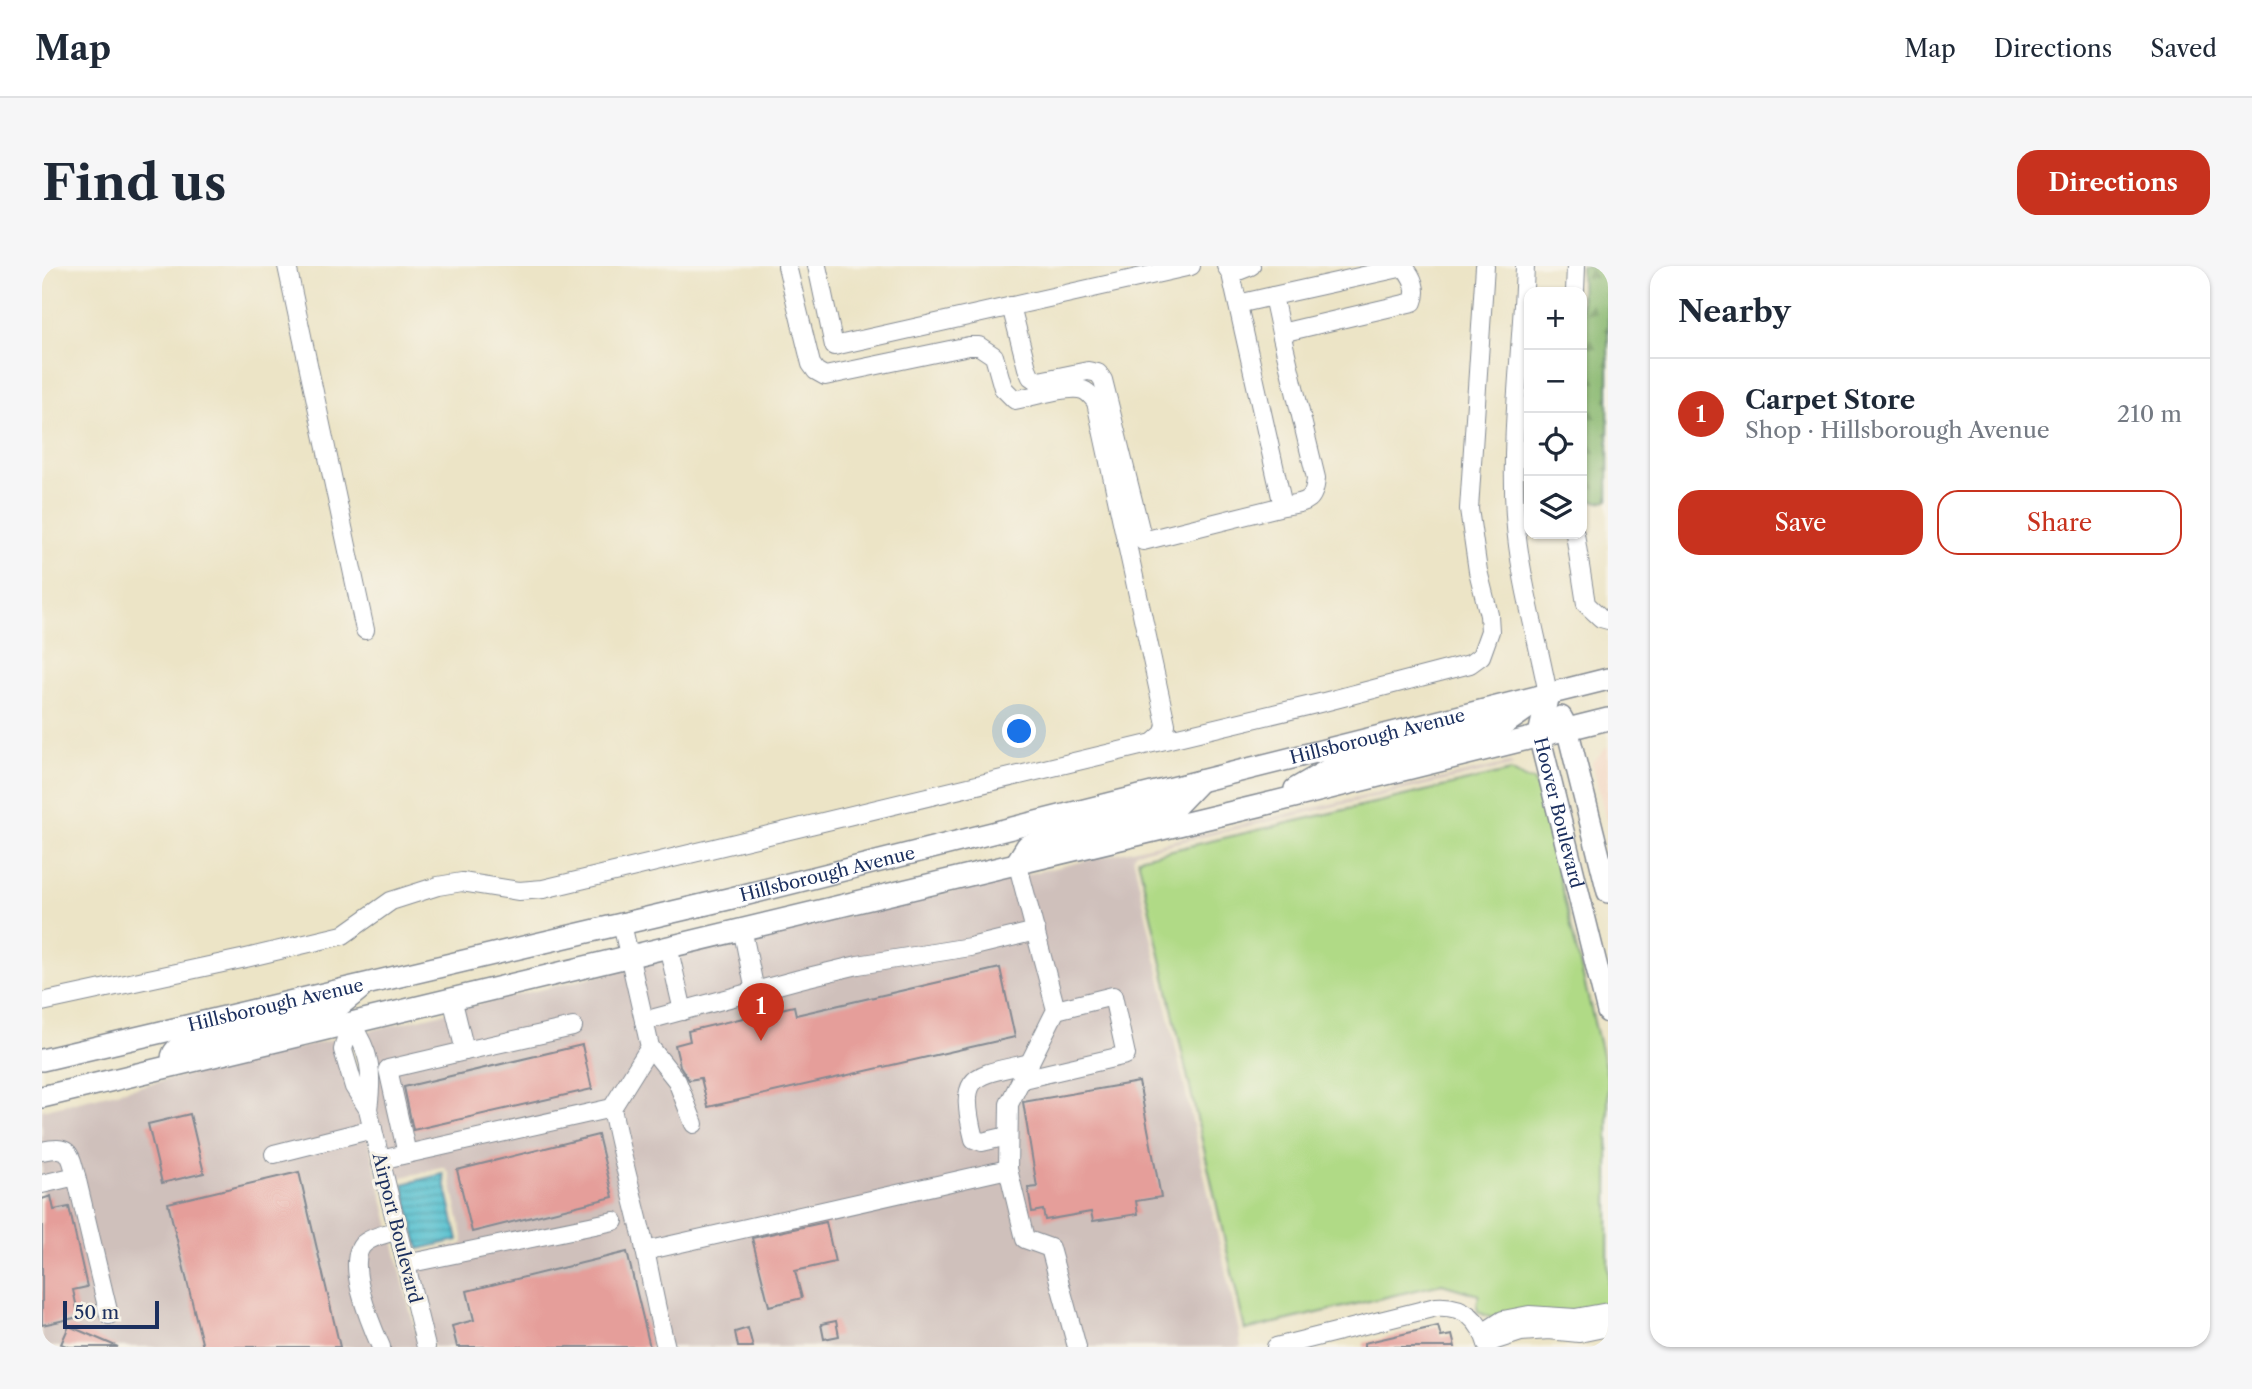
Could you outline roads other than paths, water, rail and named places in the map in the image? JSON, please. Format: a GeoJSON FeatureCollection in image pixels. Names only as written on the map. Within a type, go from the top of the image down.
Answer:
{"type":"FeatureCollection","features":[{"type":"Feature","properties":{"kind":"main road","name":"Hillsborough Avenue"},"geometry":{"type":"LineString","coordinates":[[42,1060],[622,924],[1608,679]]}},
{"type":"Feature","properties":{"kind":"main road","name":"Hoover Boulevard"},"geometry":{"type":"LineString","coordinates":[[1548,694],[1567,728],[1608,892]]}},
{"type":"Feature","properties":{"kind":"main road","name":"Hoover Boulevard"},"geometry":{"type":"LineString","coordinates":[[1548,694],[1539,735],[1608,1012]]}},
{"type":"Feature","properties":{"kind":"main road"},"geometry":{"type":"LineString","coordinates":[[1274,802],[1331,768],[1503,726],[1548,694]]}},
{"type":"Feature","properties":{"kind":"main road","name":"Hillsborough Avenue"},"geometry":{"type":"LineString","coordinates":[[42,1097],[1274,802],[1608,719]]}},
{"type":"Feature","properties":{"kind":"main road"},"geometry":{"type":"LineString","coordinates":[[1017,862],[1027,846],[1058,835],[1176,806],[1200,781]]}},
{"type":"Feature","properties":{"kind":"main road"},"geometry":{"type":"LineString","coordinates":[[173,1065],[171,1059],[174,1051],[181,1045],[339,1006],[351,999],[363,985]]}},
{"type":"Feature","properties":{"kind":"street"},"geometry":{"type":"LineString","coordinates":[[287,266],[365,630]]}},
{"type":"Feature","properties":{"kind":"street"},"geometry":{"type":"LineString","coordinates":[[788,266],[811,364],[825,376],[979,346],[994,356],[1003,388],[1015,400],[1082,389],[1091,394],[1096,402],[1166,724],[1164,733],[1154,742]]}},
{"type":"Feature","properties":{"kind":"street"},"geometry":{"type":"LineString","coordinates":[[817,266],[834,346],[1011,306],[1121,274],[1191,266]]}},
{"type":"Feature","properties":{"kind":"street"},"geometry":{"type":"LineString","coordinates":[[1251,266],[1228,270],[1283,506]]}},
{"type":"Feature","properties":{"kind":"street"},"geometry":{"type":"LineString","coordinates":[[42,1002],[342,935],[391,901],[438,886],[462,882],[519,891],[543,889],[1471,664],[1481,656],[1490,631],[1469,509],[1485,266]]}},
{"type":"Feature","properties":{"kind":"street"},"geometry":{"type":"LineString","coordinates":[[1525,266],[1515,519],[1548,694]]}},
{"type":"Feature","properties":{"kind":"street"},"geometry":{"type":"LineString","coordinates":[[1575,287],[1576,266]]}},
{"type":"Feature","properties":{"kind":"street"},"geometry":{"type":"LineString","coordinates":[[1238,304],[1405,267],[1412,279],[1415,289],[1413,303],[1281,333]]}},
{"type":"Feature","properties":{"kind":"street"},"geometry":{"type":"LineString","coordinates":[[1011,306],[1031,377],[1039,382],[1088,371],[1098,373],[1103,380],[1143,541],[1304,503],[1312,498],[1316,478],[1273,296]]}},
{"type":"Feature","properties":{"kind":"street"},"geometry":{"type":"LineString","coordinates":[[1575,539],[1586,604],[1601,618],[1608,620]]}},
{"type":"Feature","properties":{"kind":"street"},"geometry":{"type":"LineString","coordinates":[[1017,862],[1056,1010],[1009,1104],[1008,1169],[1025,1239],[1050,1248],[1077,1347]]}},
{"type":"Feature","properties":{"kind":"street"},"geometry":{"type":"LineString","coordinates":[[622,924],[650,1047],[677,1081],[694,1124]]}},
{"type":"Feature","properties":{"kind":"street"},"geometry":{"type":"LineString","coordinates":[[742,928],[755,991]]}},
{"type":"Feature","properties":{"kind":"street"},"geometry":{"type":"LineString","coordinates":[[644,1021],[858,965],[970,947],[1036,931]]}},
{"type":"Feature","properties":{"kind":"street"},"geometry":{"type":"LineString","coordinates":[[668,946],[683,1011]]}},
{"type":"Feature","properties":{"kind":"street"},"geometry":{"type":"LineString","coordinates":[[1008,1136],[982,1142],[974,1139],[967,1096],[972,1083],[979,1075],[1027,1071],[1126,1055],[1113,996],[1056,1010]]}},
{"type":"Feature","properties":{"kind":"street"},"geometry":{"type":"LineString","coordinates":[[452,998],[465,1051]]}},
{"type":"Feature","properties":{"kind":"street","name":"Airport Boulevard"},"geometry":{"type":"LineString","coordinates":[[349,1023],[365,1044],[371,1084],[368,1109],[406,1264],[422,1345]]}},
{"type":"Feature","properties":{"kind":"street"},"geometry":{"type":"LineString","coordinates":[[407,1154],[388,1069],[573,1027]]}},
{"type":"Feature","properties":{"kind":"street"},"geometry":{"type":"LineString","coordinates":[[650,1047],[612,1108],[622,1163],[666,1347]]}},
{"type":"Feature","properties":{"kind":"street"},"geometry":{"type":"LineString","coordinates":[[380,1160],[612,1108]]}},
{"type":"Feature","properties":{"kind":"street"},"geometry":{"type":"LineString","coordinates":[[274,1154],[373,1129]]}},
{"type":"Feature","properties":{"kind":"street"},"geometry":{"type":"LineString","coordinates":[[42,1151],[59,1148],[67,1151],[71,1157],[108,1315]]}},
{"type":"Feature","properties":{"kind":"street"},"geometry":{"type":"LineString","coordinates":[[645,1251],[1008,1169]]}},
{"type":"Feature","properties":{"kind":"street"},"geometry":{"type":"LineString","coordinates":[[42,1184],[76,1176]]}},
{"type":"Feature","properties":{"kind":"street"},"geometry":{"type":"LineString","coordinates":[[406,1264],[614,1221]]}},
{"type":"Feature","properties":{"kind":"street"},"geometry":{"type":"LineString","coordinates":[[381,1347],[371,1326],[356,1270],[358,1253],[364,1242],[397,1230]]}},
{"type":"Feature","properties":{"kind":"street"},"geometry":{"type":"LineString","coordinates":[[1276,1347],[1436,1307],[1450,1306],[1465,1312],[1486,1341]]}},
{"type":"Feature","properties":{"kind":"street"},"geometry":{"type":"LineString","coordinates":[[1486,1341],[1503,1320],[1529,1315],[1575,1318],[1608,1312]]}},
{"type":"Feature","properties":{"kind":"street"},"geometry":{"type":"LineString","coordinates":[[1486,1341],[1521,1332],[1549,1330],[1579,1333],[1608,1327]]}},
{"type":"Feature","properties":{"kind":"water"},"geometry":{"type":"Polygon","coordinates":[[[443,1174],[458,1240],[419,1249],[403,1184],[443,1174]]]}},
{"type":"Feature","properties":{"kind":"place","name":"Carpet Store"},"geometry":{"type":"Point","coordinates":[761,1041]}}]}
